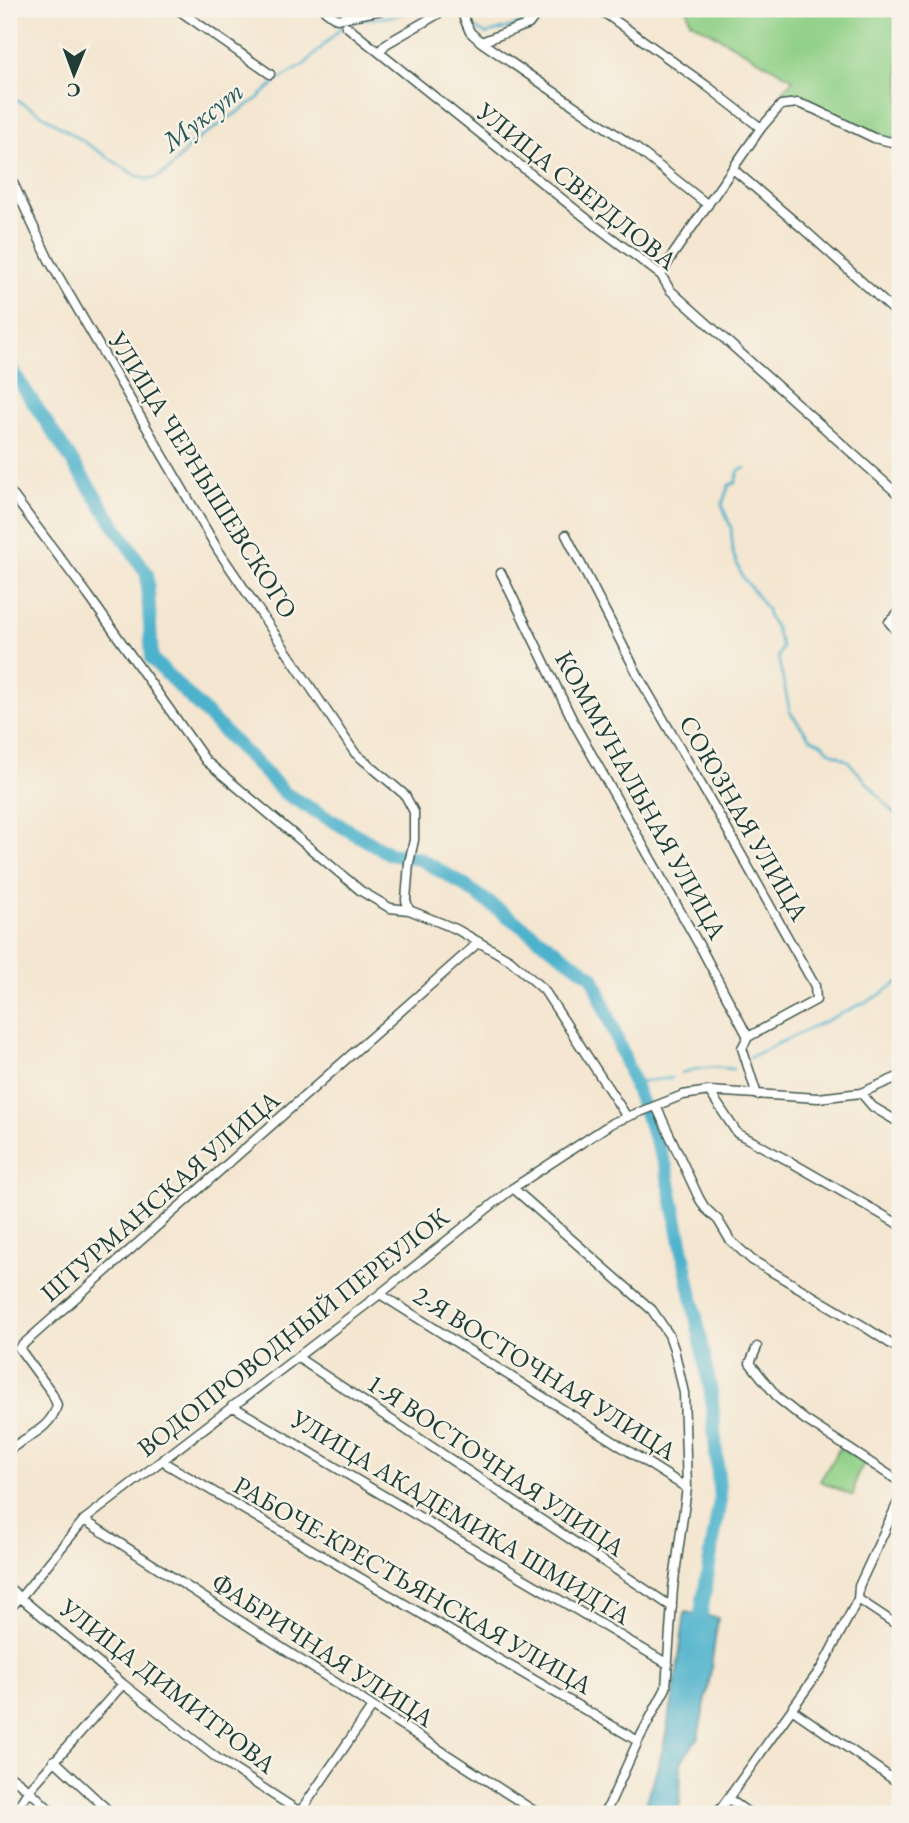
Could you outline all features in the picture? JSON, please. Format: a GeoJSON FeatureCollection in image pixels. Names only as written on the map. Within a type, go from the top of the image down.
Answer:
{"type":"FeatureCollection","features":[{"type":"Feature","properties":{"kind":"street"},"geometry":{"type":"LineString","coordinates":[[177,9],[270,74]]}},
{"type":"Feature","properties":{"kind":"street"},"geometry":{"type":"LineString","coordinates":[[323,9],[337,19],[387,9]]}},
{"type":"Feature","properties":{"kind":"street"},"geometry":{"type":"LineString","coordinates":[[379,52],[386,44],[438,14],[439,9]]}},
{"type":"Feature","properties":{"kind":"street"},"geometry":{"type":"LineString","coordinates":[[460,9],[470,32],[481,42],[636,148],[708,205]]}},
{"type":"Feature","properties":{"kind":"street"},"geometry":{"type":"LineString","coordinates":[[481,42],[528,24],[540,9]]}},
{"type":"Feature","properties":{"kind":"street"},"geometry":{"type":"LineString","coordinates":[[599,9],[761,128]]}},
{"type":"Feature","properties":{"kind":"street","name":"УЛИЦА СВЕРДЛОВА"},"geometry":{"type":"LineString","coordinates":[[346,26],[661,275],[670,290],[900,496]]}},
{"type":"Feature","properties":{"kind":"street"},"geometry":{"type":"LineString","coordinates":[[661,275],[761,128],[781,105],[798,103],[874,138],[900,142]]}},
{"type":"Feature","properties":{"kind":"street"},"geometry":{"type":"LineString","coordinates":[[733,169],[900,316]]}},
{"type":"Feature","properties":{"kind":"street","name":"УЛИЦА ЧЕРНЫШЕВСКОГО"},"geometry":{"type":"LineString","coordinates":[[9,174],[49,260],[218,550],[355,753],[405,795],[414,812],[415,840],[410,858],[406,900],[409,910]]}},
{"type":"Feature","properties":{"kind":"street"},"geometry":{"type":"LineString","coordinates":[[9,490],[88,595],[206,761],[360,891],[390,908],[409,910],[456,929],[510,960],[544,990],[627,1117]]}},
{"type":"Feature","properties":{"kind":"street","name":"СОЮЗНАЯ УЛИЦА"},"geometry":{"type":"LineString","coordinates":[[566,535],[640,679],[815,985],[816,1000],[748,1037]]}},
{"type":"Feature","properties":{"kind":"street","name":"КОММУНАЛЬНАЯ УЛИЦА"},"geometry":{"type":"LineString","coordinates":[[501,573],[575,725],[748,1037]]}},
{"type":"Feature","properties":{"kind":"street"},"geometry":{"type":"LineString","coordinates":[[900,611],[889,622],[900,635]]}},
{"type":"Feature","properties":{"kind":"street","name":"ШТУРМАНСКАЯ УЛИЦА"},"geometry":{"type":"LineString","coordinates":[[9,1450],[44,1428],[55,1414],[57,1405],[19,1348],[479,942]]}},
{"type":"Feature","properties":{"kind":"street"},"geometry":{"type":"LineString","coordinates":[[748,1037],[742,1048],[757,1095]]}},
{"type":"Feature","properties":{"kind":"street","name":"ВОДОПРОВОДНЫЙ ПЕРЕУЛОК"},"geometry":{"type":"LineString","coordinates":[[9,1609],[84,1520],[165,1462],[232,1406],[380,1294],[513,1188],[612,1123],[683,1095],[709,1091],[818,1098],[860,1093],[900,1076]]}},
{"type":"Feature","properties":{"kind":"street"},"geometry":{"type":"LineString","coordinates":[[709,1091],[737,1133],[900,1224]]}},
{"type":"Feature","properties":{"kind":"street"},"geometry":{"type":"LineString","coordinates":[[860,1093],[873,1107],[900,1123]]}},
{"type":"Feature","properties":{"kind":"street"},"geometry":{"type":"LineString","coordinates":[[656,1106],[699,1198],[718,1220],[730,1240],[752,1260],[865,1326],[900,1350]]}},
{"type":"Feature","properties":{"kind":"street"},"geometry":{"type":"LineString","coordinates":[[513,1188],[652,1310],[669,1335],[684,1393],[687,1488],[672,1607],[666,1688],[603,1814]]}},
{"type":"Feature","properties":{"kind":"street","name":"2-Я ВОСТОЧНАЯ УЛИЦА"},"geometry":{"type":"LineString","coordinates":[[380,1294],[687,1488]]}},
{"type":"Feature","properties":{"kind":"street"},"geometry":{"type":"LineString","coordinates":[[757,1347],[750,1363],[779,1399],[804,1419],[900,1482]]}},
{"type":"Feature","properties":{"kind":"street","name":"1-Я ВОСТОЧНАЯ УЛИЦА"},"geometry":{"type":"LineString","coordinates":[[298,1357],[672,1607]]}},
{"type":"Feature","properties":{"kind":"street","name":"УЛИЦА АКАДЕМИКА ШМИДТА"},"geometry":{"type":"LineString","coordinates":[[232,1406],[668,1664]]}},
{"type":"Feature","properties":{"kind":"street","name":"РАБОЧЕ-КРЕСТЬЯНСКАЯ УЛИЦА"},"geometry":{"type":"LineString","coordinates":[[165,1462],[638,1741]]}},
{"type":"Feature","properties":{"kind":"street"},"geometry":{"type":"LineString","coordinates":[[717,1814],[822,1667],[858,1599],[859,1586],[900,1498]]}},
{"type":"Feature","properties":{"kind":"street","name":"ФАБРИЧНАЯ УЛИЦА"},"geometry":{"type":"LineString","coordinates":[[84,1520],[538,1814]]}},
{"type":"Feature","properties":{"kind":"street","name":"УЛИЦА ДИМИТРОВА"},"geometry":{"type":"LineString","coordinates":[[9,1588],[123,1684],[218,1759],[298,1812]]}},
{"type":"Feature","properties":{"kind":"street"},"geometry":{"type":"LineString","coordinates":[[858,1599],[900,1627]]}},
{"type":"Feature","properties":{"kind":"street"},"geometry":{"type":"LineString","coordinates":[[13,1814],[54,1760],[123,1684]]}},
{"type":"Feature","properties":{"kind":"street"},"geometry":{"type":"LineString","coordinates":[[298,1812],[372,1707]]}},
{"type":"Feature","properties":{"kind":"street"},"geometry":{"type":"LineString","coordinates":[[793,1710],[900,1784]]}},
{"type":"Feature","properties":{"kind":"street"},"geometry":{"type":"LineString","coordinates":[[54,1760],[112,1814]]}},
{"type":"Feature","properties":{"kind":"street"},"geometry":{"type":"LineString","coordinates":[[9,1775],[54,1814]]}},
{"type":"Feature","properties":{"kind":"street"},"geometry":{"type":"LineString","coordinates":[[729,1799],[750,1814]]}},
{"type":"Feature","properties":{"kind":"green space"},"geometry":{"type":"Polygon","coordinates":[[[687,9],[900,9],[900,138],[891,139],[869,133],[783,92],[793,79],[690,21],[687,9]]]}},
{"type":"Feature","properties":{"kind":"green space"},"geometry":{"type":"Polygon","coordinates":[[[840,1447],[865,1463],[857,1475],[853,1496],[820,1481],[840,1447]]]}},
{"type":"Feature","properties":{"kind":"water"},"geometry":{"type":"Polygon","coordinates":[[[685,1612],[718,1618],[698,1737],[681,1762],[680,1804],[673,1814],[634,1814],[645,1807],[663,1749],[685,1612]]]}},
{"type":"Feature","properties":{"kind":"waterway","name":"Муксут"},"geometry":{"type":"LineString","coordinates":[[9,96],[135,175],[148,179],[157,178],[171,168],[191,144],[257,99],[277,81],[305,64],[347,22],[393,16],[416,9]]}},
{"type":"Feature","properties":{"kind":"waterway"},"geometry":{"type":"LineString","coordinates":[[472,26],[486,34],[517,25],[535,9]]}},
{"type":"Feature","properties":{"kind":"waterway"},"geometry":{"type":"LineString","coordinates":[[9,366],[147,574],[152,659],[286,794],[390,854],[420,859],[461,883],[593,977],[666,1167],[711,1392],[720,1500],[698,1631]]}},
{"type":"Feature","properties":{"kind":"waterway"},"geometry":{"type":"LineString","coordinates":[[746,468],[739,470],[735,483],[729,485],[722,505],[731,527],[733,553],[742,576],[767,609],[782,647],[778,657],[790,712],[810,738],[848,761],[900,820]]}},
{"type":"Feature","properties":{"kind":"waterway"},"geometry":{"type":"LineString","coordinates":[[750,1057],[878,996],[900,981]]}},
{"type":"Feature","properties":{"kind":"waterway"},"geometry":{"type":"LineString","coordinates":[[681,1073],[707,1068],[733,1069]]}},
{"type":"Feature","properties":{"kind":"waterway"},"geometry":{"type":"LineString","coordinates":[[636,1082],[672,1078]]}}]}
